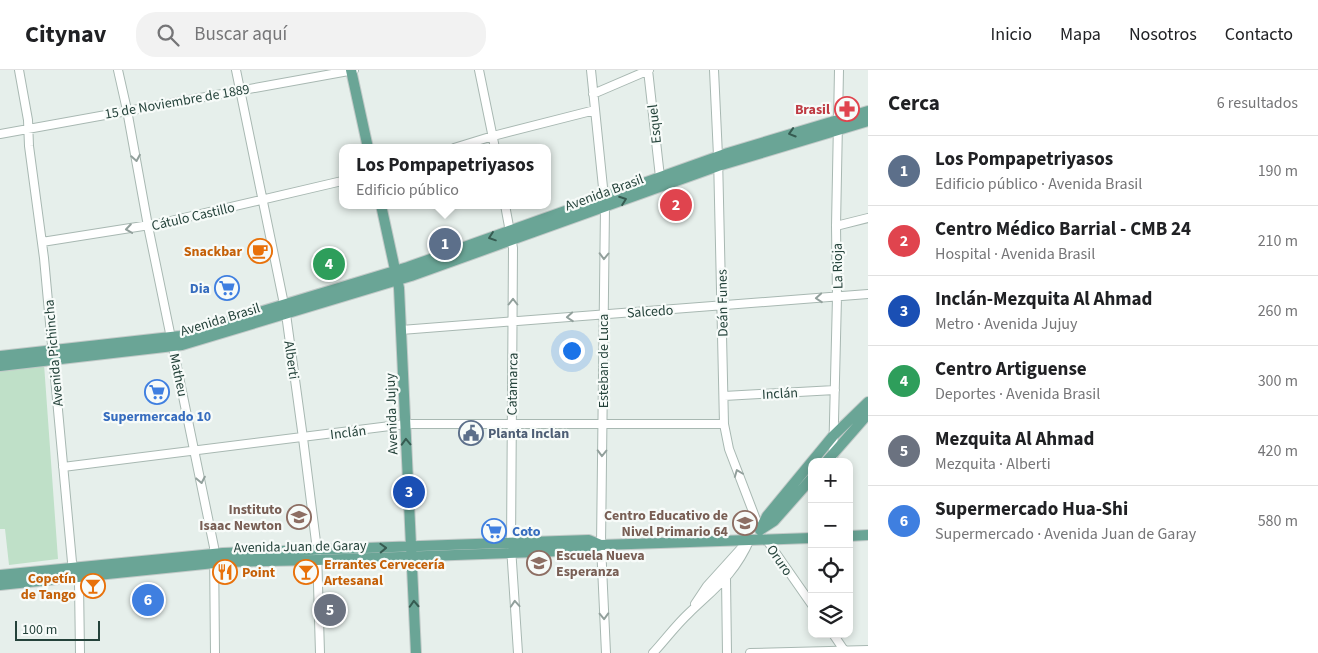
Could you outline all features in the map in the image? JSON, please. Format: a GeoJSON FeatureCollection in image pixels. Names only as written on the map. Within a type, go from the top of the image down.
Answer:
{"type":"FeatureCollection","features":[{"type":"Feature","properties":{"kind":"main road"},"geometry":{"type":"LineString","coordinates":[[352,70],[367,144]]}},
{"type":"Feature","properties":{"kind":"main road","name":"Avenida Brasil"},"geometry":{"type":"LineString","coordinates":[[605,202],[660,177],[838,124],[868,111]]}},
{"type":"Feature","properties":{"kind":"main road","name":"Avenida Brasil"},"geometry":{"type":"LineString","coordinates":[[838,124],[868,121]]}},
{"type":"Feature","properties":{"kind":"main road","name":"Avenida Brasil"},"geometry":{"type":"LineString","coordinates":[[0,356],[54,355],[172,342],[397,276],[718,161]]}},
{"type":"Feature","properties":{"kind":"main road","name":"Avenida Jujuy"},"geometry":{"type":"LineString","coordinates":[[382,209],[397,276],[406,424],[416,653]]}},
{"type":"Feature","properties":{"kind":"main road","name":"Avenida Brasil"},"geometry":{"type":"LineString","coordinates":[[0,366],[54,355]]}},
{"type":"Feature","properties":{"kind":"main road"},"geometry":{"type":"LineString","coordinates":[[763,535],[767,516],[833,436],[868,402]]}},
{"type":"Feature","properties":{"kind":"main road"},"geometry":{"type":"LineString","coordinates":[[833,458],[866,419]]}},
{"type":"Feature","properties":{"kind":"main road"},"geometry":{"type":"LineString","coordinates":[[763,535],[808,483]]}},
{"type":"Feature","properties":{"kind":"main road"},"geometry":{"type":"LineString","coordinates":[[750,539],[763,535],[808,538]]}},
{"type":"Feature","properties":{"kind":"main road"},"geometry":{"type":"LineString","coordinates":[[853,536],[868,536]]}},
{"type":"Feature","properties":{"kind":"main road","name":"Avenida Juan de Garay"},"geometry":{"type":"LineString","coordinates":[[0,575],[75,572],[215,558],[511,547],[589,550],[601,545],[750,539]]}},
{"type":"Feature","properties":{"kind":"main road","name":"Avenida Juan de Garay"},"geometry":{"type":"LineString","coordinates":[[0,585],[75,572]]}},
{"type":"Feature","properties":{"kind":"street","name":"Avenida Pichincha"},"geometry":{"type":"LineString","coordinates":[[19,70],[42,242],[63,467],[75,572],[79,583],[80,653]]}},
{"type":"Feature","properties":{"kind":"street","name":"Matheu"},"geometry":{"type":"LineString","coordinates":[[118,70],[128,110],[148,226],[195,451],[215,558],[215,653]]}},
{"type":"Feature","properties":{"kind":"street","name":"Alberti"},"geometry":{"type":"LineString","coordinates":[[236,70],[285,309],[317,555],[320,653]]}},
{"type":"Feature","properties":{"kind":"street","name":"15 de Noviembre de 1889"},"geometry":{"type":"LineString","coordinates":[[0,134],[352,70]]}},
{"type":"Feature","properties":{"kind":"street"},"geometry":{"type":"LineString","coordinates":[[480,70],[494,144]]}},
{"type":"Feature","properties":{"kind":"street","name":"Esteban de Luca"},"geometry":{"type":"LineString","coordinates":[[591,70],[605,202],[601,545],[606,653]]}},
{"type":"Feature","properties":{"kind":"street"},"geometry":{"type":"LineString","coordinates":[[593,94],[648,70]]}},
{"type":"Feature","properties":{"kind":"street","name":"Esquel"},"geometry":{"type":"LineString","coordinates":[[648,70],[660,177]]}},
{"type":"Feature","properties":{"kind":"street","name":"Deán Funes"},"geometry":{"type":"LineString","coordinates":[[714,70],[724,424],[729,450],[763,535]]}},
{"type":"Feature","properties":{"kind":"street","name":"La Rioja"},"geometry":{"type":"LineString","coordinates":[[833,458],[837,297],[836,226],[839,70]]}},
{"type":"Feature","properties":{"kind":"street"},"geometry":{"type":"LineString","coordinates":[[467,144],[595,110]]}},
{"type":"Feature","properties":{"kind":"street","name":"Cátulo Castillo"},"geometry":{"type":"LineString","coordinates":[[42,242],[148,226],[339,182]]}},
{"type":"Feature","properties":{"kind":"street","name":"Catamarca"},"geometry":{"type":"LineString","coordinates":[[507,209],[511,236],[513,321],[511,547],[518,653]]}},
{"type":"Feature","properties":{"kind":"street"},"geometry":{"type":"LineString","coordinates":[[836,226],[868,218]]}},
{"type":"Feature","properties":{"kind":"street","name":"Salcedo"},"geometry":{"type":"LineString","coordinates":[[401,330],[868,294]]}},
{"type":"Feature","properties":{"kind":"street","name":"Inclán"},"geometry":{"type":"LineString","coordinates":[[724,396],[835,390]]}},
{"type":"Feature","properties":{"kind":"street","name":"Inclán"},"geometry":{"type":"LineString","coordinates":[[63,467],[406,424],[724,424]]}},
{"type":"Feature","properties":{"kind":"street","name":"Oruro"},"geometry":{"type":"LineString","coordinates":[[763,535],[808,598]]}},
{"type":"Feature","properties":{"kind":"street"},"geometry":{"type":"LineString","coordinates":[[688,613],[726,578],[744,553],[750,539]]}},
{"type":"Feature","properties":{"kind":"street"},"geometry":{"type":"LineString","coordinates":[[653,653],[688,613],[707,586],[750,539]]}},
{"type":"Feature","properties":{"kind":"street"},"geometry":{"type":"LineString","coordinates":[[726,578],[727,653]]}},
{"type":"Feature","properties":{"kind":"street"},"geometry":{"type":"LineString","coordinates":[[834,638],[834,652]]}},
{"type":"Feature","properties":{"kind":"street"},"geometry":{"type":"LineString","coordinates":[[836,638],[845,652]]}},
{"type":"Feature","properties":{"kind":"street"},"geometry":{"type":"LineString","coordinates":[[750,653],[868,650]]}},
{"type":"Feature","properties":{"kind":"green space"},"geometry":{"type":"Polygon","coordinates":[[[44,364],[58,559],[9,565],[5,529],[0,529],[0,370],[44,364]]]}},
{"type":"Feature","properties":{"kind":"place","name":"Brasil"},"geometry":{"type":"Point","coordinates":[847,109]}},
{"type":"Feature","properties":{"kind":"place","name":"Centro Médico Barrial - CMB 24"},"geometry":{"type":"Point","coordinates":[676,205]}},
{"type":"Feature","properties":{"kind":"place","name":"Los Pompapetriyasos"},"geometry":{"type":"Point","coordinates":[445,244]}},
{"type":"Feature","properties":{"kind":"place","name":"Snackbar"},"geometry":{"type":"Point","coordinates":[260,251]}},
{"type":"Feature","properties":{"kind":"place","name":"Centro Artiguense"},"geometry":{"type":"Point","coordinates":[329,264]}},
{"type":"Feature","properties":{"kind":"place","name":"Dia"},"geometry":{"type":"Point","coordinates":[227,288]}},
{"type":"Feature","properties":{"kind":"place","name":"Supermercado 10"},"geometry":{"type":"Point","coordinates":[157,392]}},
{"type":"Feature","properties":{"kind":"place","name":"Planta Inclan"},"geometry":{"type":"Point","coordinates":[471,433]}},
{"type":"Feature","properties":{"kind":"place","name":"Inclán-Mezquita Al Ahmad"},"geometry":{"type":"Point","coordinates":[409,492]}},
{"type":"Feature","properties":{"kind":"place","name":"Instituto Isaac Newton"},"geometry":{"type":"Point","coordinates":[299,517]}},
{"type":"Feature","properties":{"kind":"place","name":"Centro Educativo de Nivel Primario 64"},"geometry":{"type":"Point","coordinates":[745,523]}},
{"type":"Feature","properties":{"kind":"place","name":"Coto"},"geometry":{"type":"Point","coordinates":[494,531]}},
{"type":"Feature","properties":{"kind":"place","name":"Escuela Nueva Esperanza"},"geometry":{"type":"Point","coordinates":[539,563]}},
{"type":"Feature","properties":{"kind":"place","name":"Point"},"geometry":{"type":"Point","coordinates":[225,572]}},
{"type":"Feature","properties":{"kind":"place","name":"Errantes Cervecería Artesanal"},"geometry":{"type":"Point","coordinates":[306,572]}},
{"type":"Feature","properties":{"kind":"place","name":"Copetín de Tango"},"geometry":{"type":"Point","coordinates":[93,586]}},
{"type":"Feature","properties":{"kind":"place","name":"Supermercado Hua-Shi"},"geometry":{"type":"Point","coordinates":[148,600]}},
{"type":"Feature","properties":{"kind":"place","name":"Mezquita Al Ahmad"},"geometry":{"type":"Point","coordinates":[330,610]}}]}
